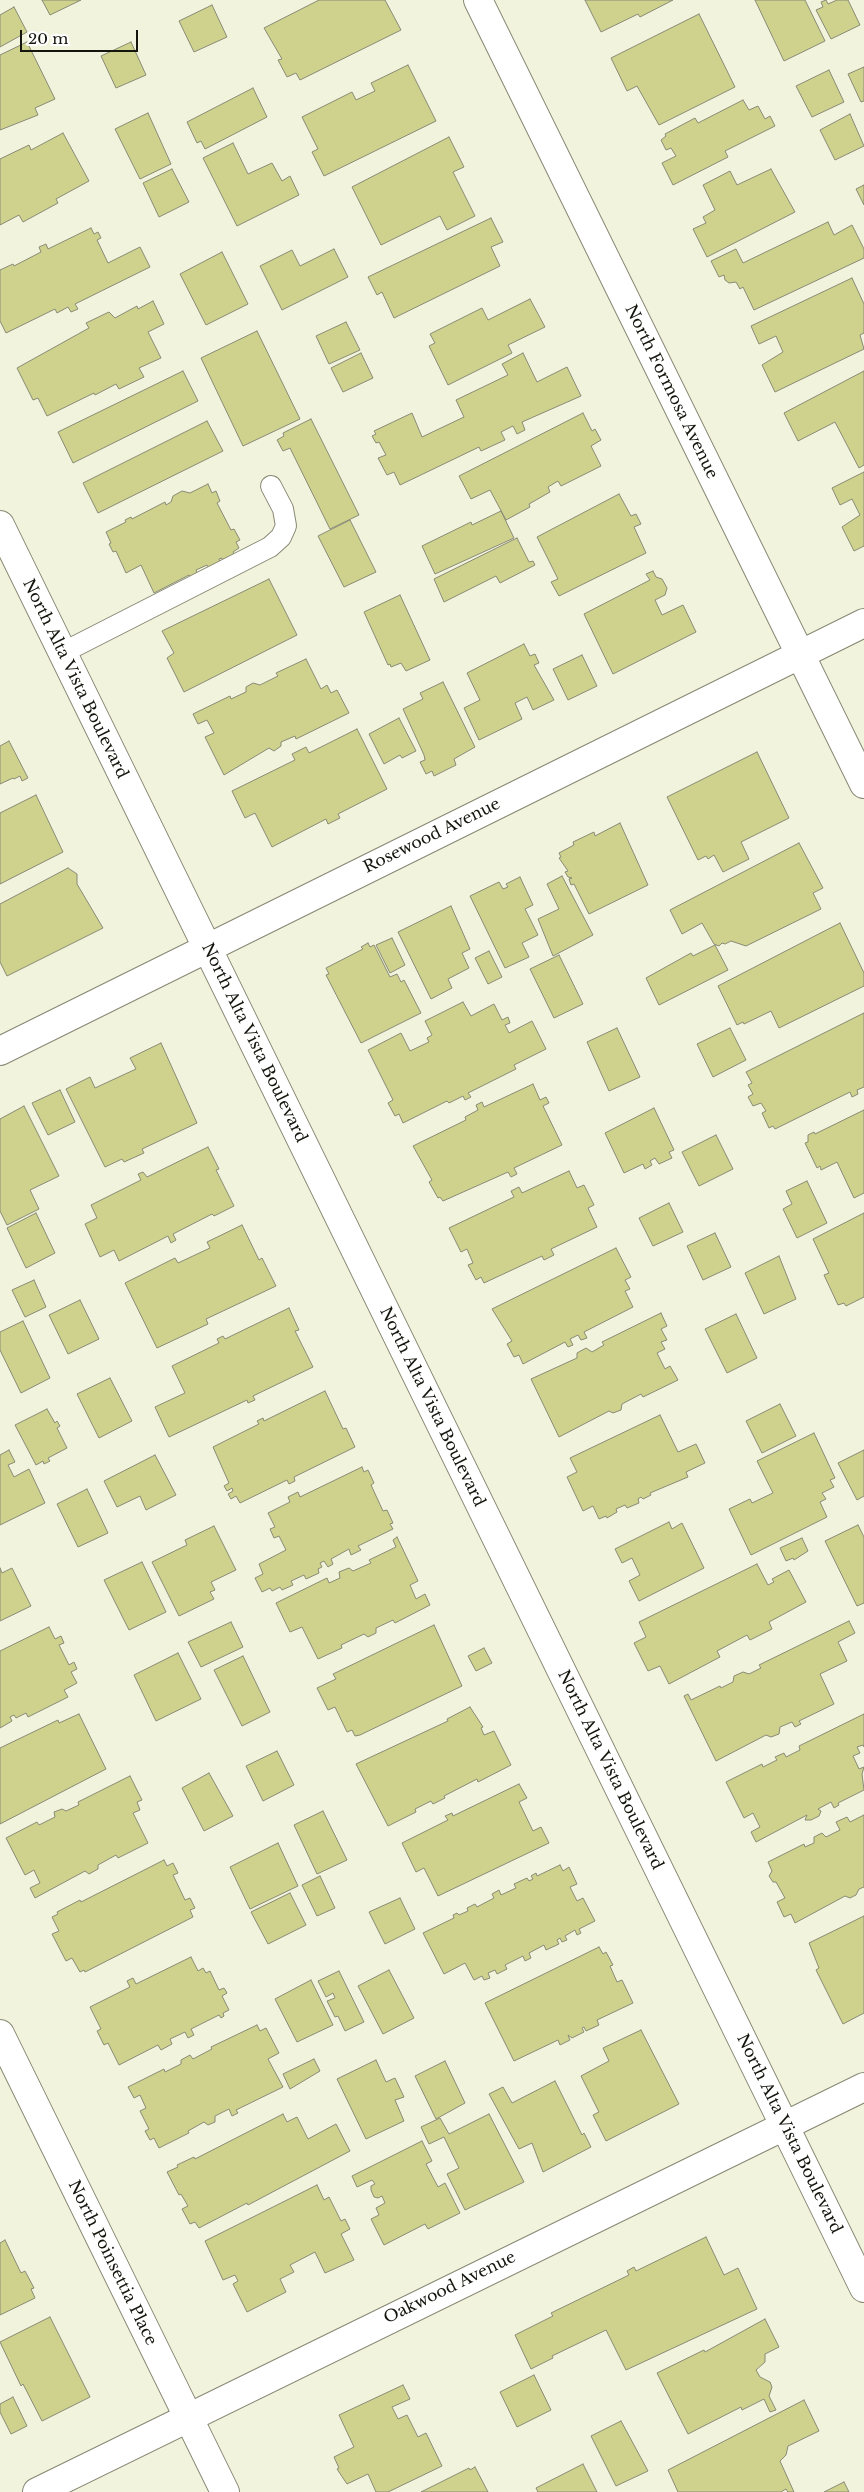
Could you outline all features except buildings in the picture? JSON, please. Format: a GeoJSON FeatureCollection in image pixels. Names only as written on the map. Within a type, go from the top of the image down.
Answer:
{"type":"FeatureCollection","features":[{"type":"Feature","properties":{"kind":"street","name":"North Formosa Avenue"},"geometry":{"type":"LineString","coordinates":[[478,0],[864,784]]}},
{"type":"Feature","properties":{"kind":"street","name":"North Alta Vista Boulevard"},"geometry":{"type":"LineString","coordinates":[[0,526],[864,2288]]}},
{"type":"Feature","properties":{"kind":"street","name":"Rosewood Avenue"},"geometry":{"type":"LineString","coordinates":[[0,1051],[864,623]]}},
{"type":"Feature","properties":{"kind":"street","name":"North Poinsettia Place"},"geometry":{"type":"LineString","coordinates":[[0,2034],[225,2492]]}},
{"type":"Feature","properties":{"kind":"street","name":"Oakwood Avenue"},"geometry":{"type":"LineString","coordinates":[[37,2492],[188,2416],[739,2147],[786,2127],[864,2087]]}},
{"type":"Feature","properties":{"kind":"lane"},"geometry":{"type":"LineString","coordinates":[[62,653],[270,548],[281,537],[286,526],[283,509],[271,486]]}}]}
